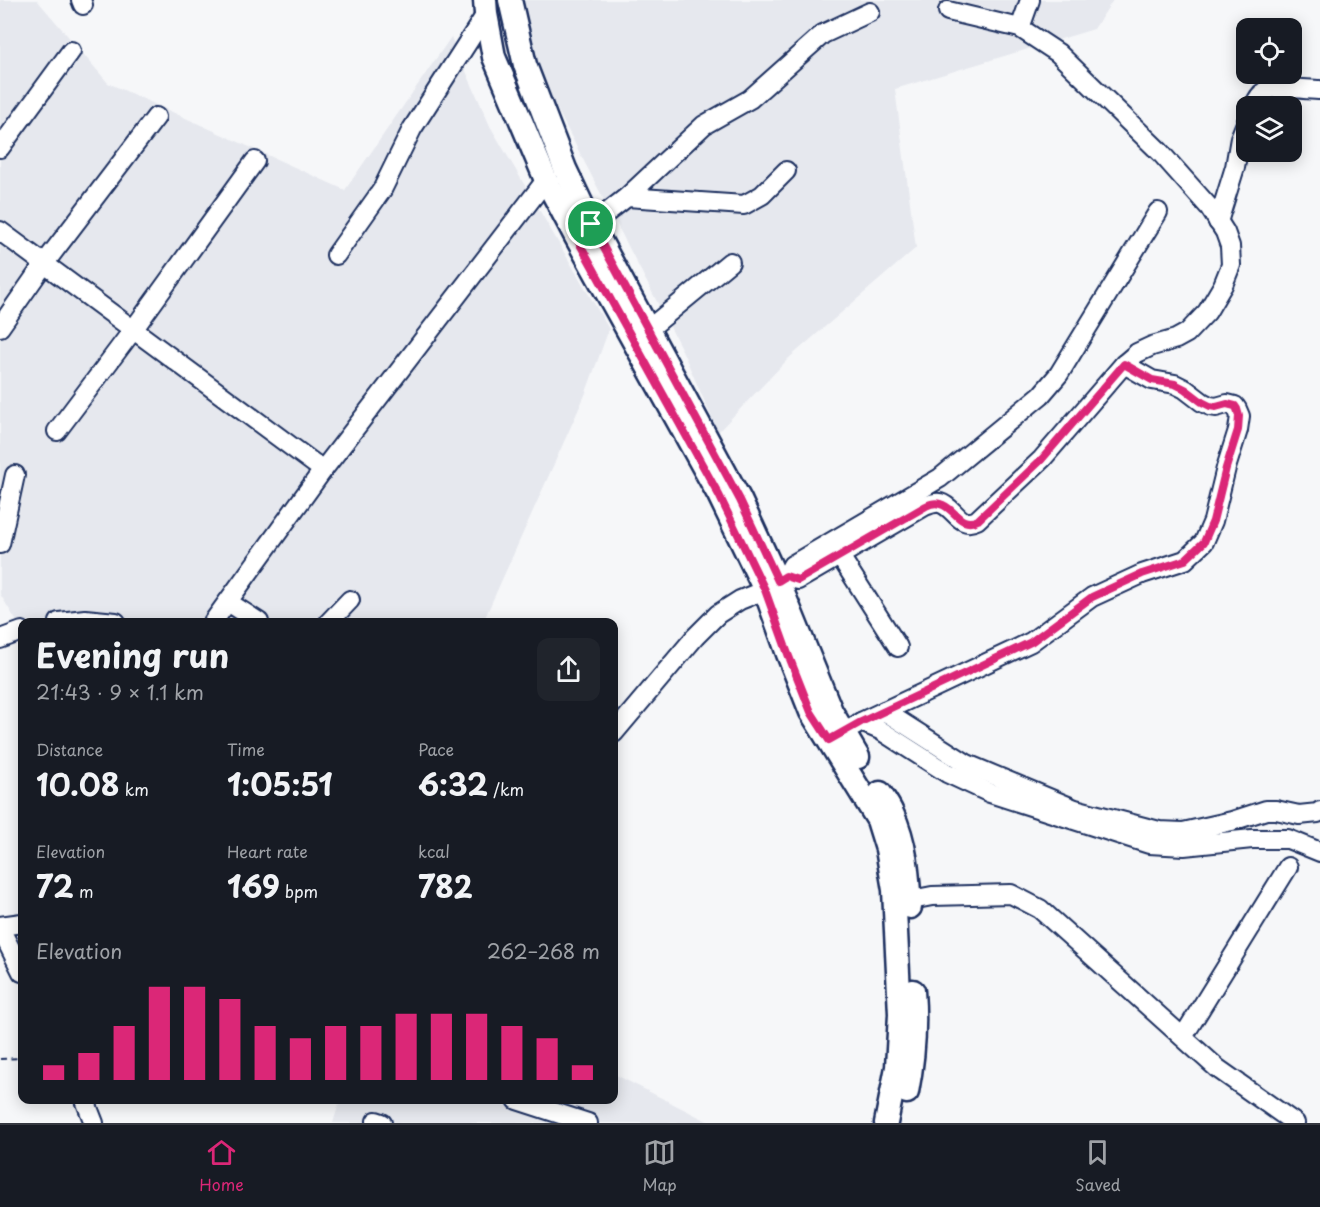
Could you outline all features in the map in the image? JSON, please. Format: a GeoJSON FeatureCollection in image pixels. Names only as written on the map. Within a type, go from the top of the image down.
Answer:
{"type":"FeatureCollection","features":[{"type":"Feature","properties":{"kind":"main road"},"geometry":{"type":"LineString","coordinates":[[510,0],[525,65],[565,169],[583,231]]}},
{"type":"Feature","properties":{"kind":"main road"},"geometry":{"type":"LineString","coordinates":[[485,7],[494,57],[546,180],[583,231],[640,335],[719,495],[776,583],[788,654],[811,712],[844,732],[878,820],[902,902],[916,1020],[914,1061],[902,1123]]}},
{"type":"Feature","properties":{"kind":"main road"},"geometry":{"type":"LineString","coordinates":[[886,1123],[897,1067],[902,902]]}},
{"type":"Feature","properties":{"kind":"street"},"geometry":{"type":"LineString","coordinates":[[1020,28],[1030,0]]}},
{"type":"Feature","properties":{"kind":"street"},"geometry":{"type":"LineString","coordinates":[[336,255],[382,190],[412,129],[485,7]]}},
{"type":"Feature","properties":{"kind":"street"},"geometry":{"type":"LineString","coordinates":[[618,729],[695,637],[718,614],[740,600],[776,583],[798,580],[933,503],[946,506],[966,522],[971,523],[978,520],[1042,459],[1124,364],[1137,353],[1187,333],[1207,312],[1223,285],[1231,265],[1230,246],[1225,232],[1209,207],[1160,152],[1058,53],[1020,28],[948,11]]}},
{"type":"Feature","properties":{"kind":"street"},"geometry":{"type":"LineString","coordinates":[[583,231],[627,197],[704,125],[750,99],[823,34],[870,12]]}},
{"type":"Feature","properties":{"kind":"street"},"geometry":{"type":"LineString","coordinates":[[0,148],[71,51]]}},
{"type":"Feature","properties":{"kind":"street"},"geometry":{"type":"LineString","coordinates":[[1259,96],[1273,88],[1320,90]]}},
{"type":"Feature","properties":{"kind":"street"},"geometry":{"type":"LineString","coordinates":[[0,327],[44,264],[156,117]]}},
{"type":"Feature","properties":{"kind":"street"},"geometry":{"type":"LineString","coordinates":[[1218,222],[1236,160]]}},
{"type":"Feature","properties":{"kind":"street"},"geometry":{"type":"LineString","coordinates":[[57,431],[255,161]]}},
{"type":"Feature","properties":{"kind":"street"},"geometry":{"type":"LineString","coordinates":[[627,197],[744,205],[762,195],[786,171]]}},
{"type":"Feature","properties":{"kind":"street"},"geometry":{"type":"LineString","coordinates":[[216,618],[323,470],[546,180]]}},
{"type":"Feature","properties":{"kind":"street"},"geometry":{"type":"LineString","coordinates":[[776,583],[792,565],[940,478],[1041,395],[1059,374],[1158,212]]}},
{"type":"Feature","properties":{"kind":"street"},"geometry":{"type":"LineString","coordinates":[[0,231],[323,470]]}},
{"type":"Feature","properties":{"kind":"street"},"geometry":{"type":"LineString","coordinates":[[640,335],[730,262]]}},
{"type":"Feature","properties":{"kind":"street"},"geometry":{"type":"LineString","coordinates":[[844,732],[1031,642],[1092,597],[1142,574],[1185,560],[1204,542],[1213,521],[1238,430],[1237,409],[1227,404],[1210,406],[1175,384],[1152,380],[1124,364]]}},
{"type":"Feature","properties":{"kind":"street"},"geometry":{"type":"LineString","coordinates":[[0,544],[15,475]]}},
{"type":"Feature","properties":{"kind":"street"},"geometry":{"type":"LineString","coordinates":[[840,556],[898,647]]}},
{"type":"Feature","properties":{"kind":"street"},"geometry":{"type":"LineString","coordinates":[[333,618],[350,600]]}},
{"type":"Feature","properties":{"kind":"street"},"geometry":{"type":"LineString","coordinates":[[228,602],[253,618]]}},
{"type":"Feature","properties":{"kind":"street"},"geometry":{"type":"LineString","coordinates":[[884,711],[967,764],[1075,809],[1159,831],[1183,832],[1232,821],[1266,810],[1299,815],[1320,811]]}},
{"type":"Feature","properties":{"kind":"street"},"geometry":{"type":"LineString","coordinates":[[844,732],[880,730],[947,773],[990,793],[1149,844],[1184,846],[1252,839],[1288,839],[1320,852]]}},
{"type":"Feature","properties":{"kind":"street"},"geometry":{"type":"LineString","coordinates":[[1183,1037],[1288,867]]}},
{"type":"Feature","properties":{"kind":"street"},"geometry":{"type":"LineString","coordinates":[[902,902],[932,896],[1011,894],[1040,909],[1217,1068],[1295,1123]]}},
{"type":"Feature","properties":{"kind":"street"},"geometry":{"type":"LineString","coordinates":[[18,926],[2,936],[18,965]]}},
{"type":"Feature","properties":{"kind":"street"},"geometry":{"type":"LineString","coordinates":[[87,1104],[94,1123]]}},
{"type":"Feature","properties":{"kind":"street"},"geometry":{"type":"LineString","coordinates":[[529,1104],[588,1123]]}},
{"type":"Feature","properties":{"kind":"path"},"geometry":{"type":"LineString","coordinates":[[0,1059],[18,1058]]}},
{"type":"Feature","properties":{"kind":"shaded area"},"geometry":{"type":"Polygon","coordinates":[[[0,0],[37,0],[108,83],[345,190],[451,37],[490,126],[609,329],[585,395],[485,618],[18,618],[18,623],[0,594],[0,0]]]}},
{"type":"Feature","properties":{"kind":"shaded area"},"geometry":{"type":"Polygon","coordinates":[[[522,0],[1113,0],[1094,29],[895,89],[916,248],[789,358],[718,432],[682,350],[531,59],[522,0]]]}},
{"type":"Feature","properties":{"kind":"shaded area"},"geometry":{"type":"Polygon","coordinates":[[[618,1076],[711,1123],[333,1123],[339,1104],[618,1104],[618,1076]]]}},
{"type":"Feature","properties":{"kind":"route"},"geometry":{"type":"LineString","coordinates":[[591,224],[740,500],[778,581],[786,576],[798,580],[933,503],[946,506],[966,522],[971,523],[978,520],[1042,459],[1124,364],[1152,380],[1175,384],[1210,406],[1231,404],[1237,409],[1238,430],[1213,521],[1204,542],[1185,560],[1142,574],[1092,597],[1031,642],[931,688],[829,740],[811,712],[765,590],[719,495],[576,237],[591,224]]}}]}
